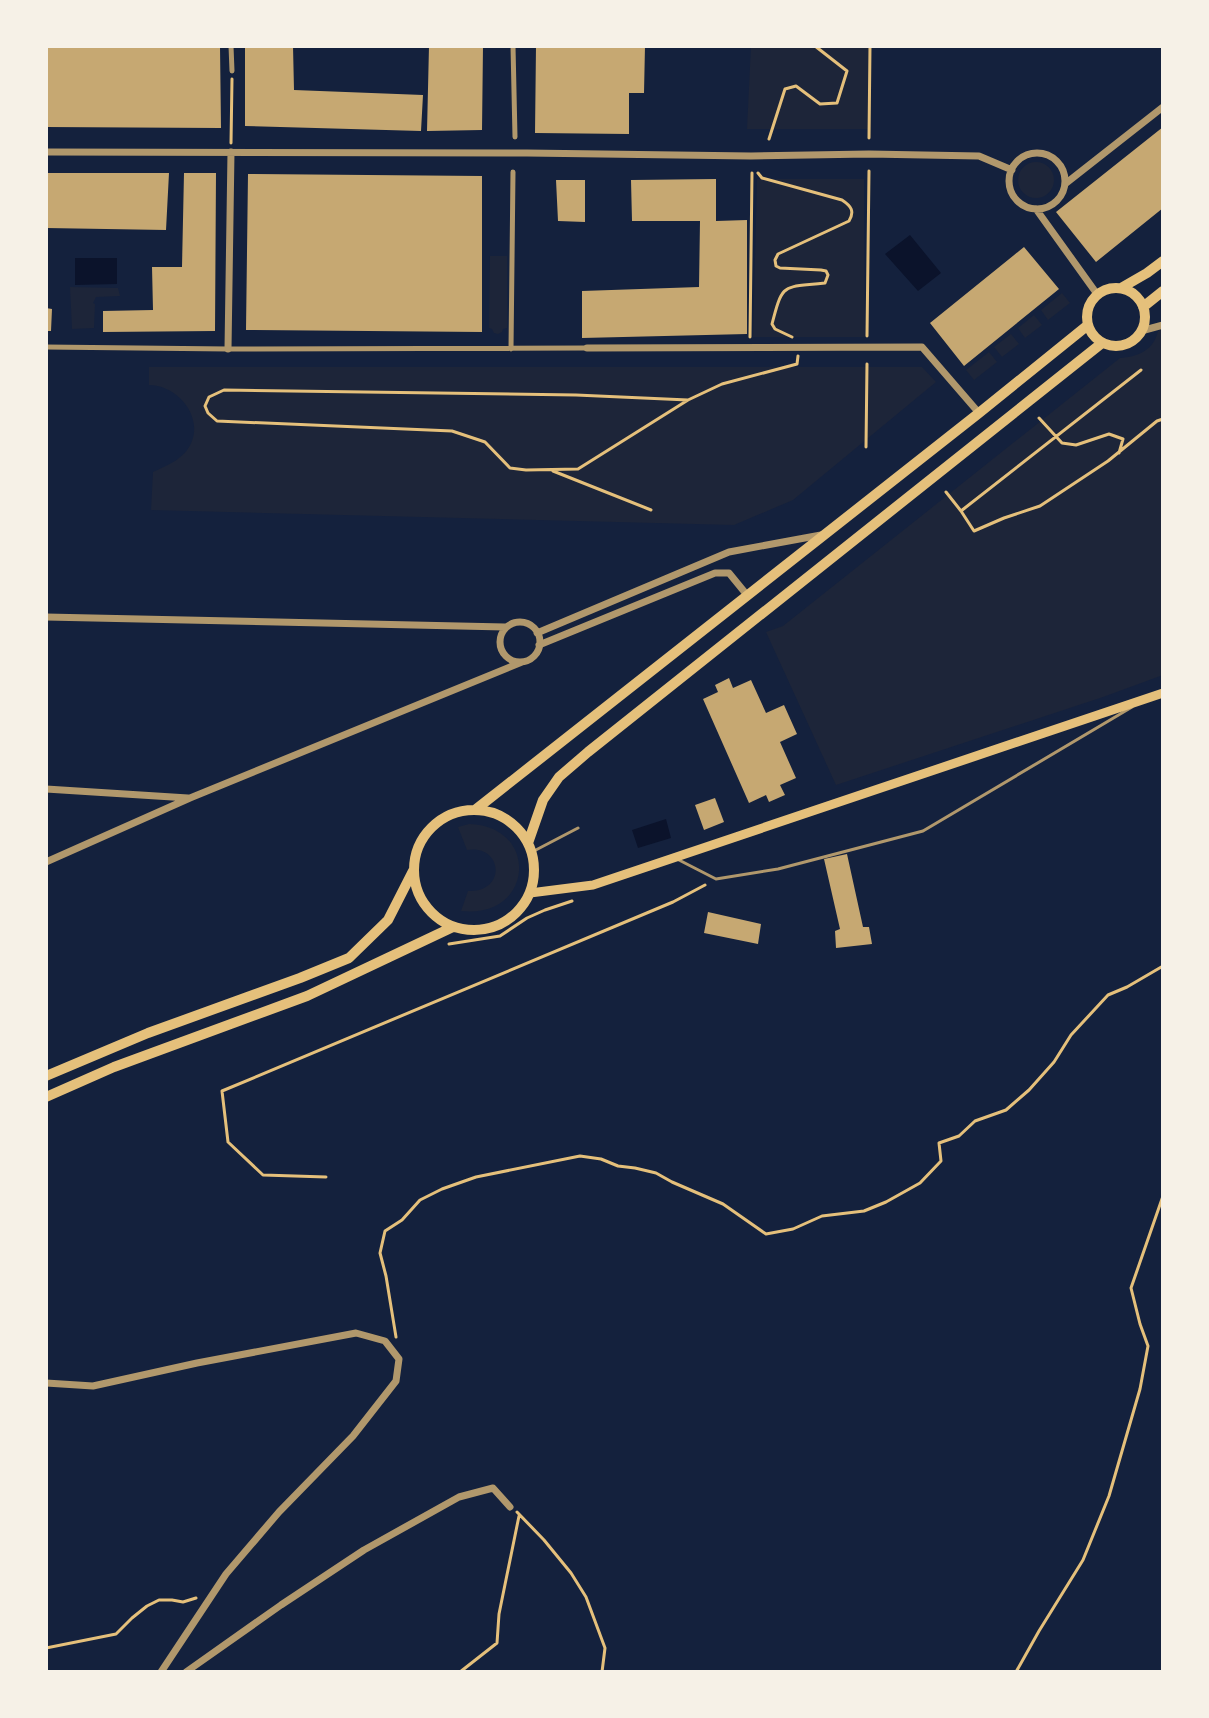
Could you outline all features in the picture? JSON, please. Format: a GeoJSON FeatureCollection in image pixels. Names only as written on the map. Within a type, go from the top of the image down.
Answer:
{"type":"FeatureCollection","features":[{"type":"Feature","properties":{"kind":"main road"},"geometry":{"type":"LineString","coordinates":[[1121,288],[1163,261]]}},
{"type":"Feature","properties":{"kind":"main road"},"geometry":{"type":"LineString","coordinates":[[1121,288],[1135,295],[1143,307],[1144,323],[1141,331],[1128,343],[1102,343],[1088,325],[1088,308],[1097,294],[1121,288]]}},
{"type":"Feature","properties":{"kind":"main road"},"geometry":{"type":"LineString","coordinates":[[1143,307],[1163,291]]}},
{"type":"Feature","properties":{"kind":"main road"},"geometry":{"type":"LineString","coordinates":[[475,810],[1088,325]]}},
{"type":"Feature","properties":{"kind":"main road"},"geometry":{"type":"LineString","coordinates":[[530,848],[543,800],[559,777],[1102,343]]}},
{"type":"Feature","properties":{"kind":"main road"},"geometry":{"type":"LineString","coordinates":[[530,893],[593,885],[1163,693]]}},
{"type":"Feature","properties":{"kind":"main road"},"geometry":{"type":"LineString","coordinates":[[46,1076],[148,1033],[349,958],[388,920],[413,871],[416,852],[425,835],[439,821],[456,813],[475,810],[494,813],[510,822],[530,848],[534,872],[530,893],[520,909],[506,921],[489,929],[471,930],[453,927],[437,918],[424,905],[416,889],[413,871]]}},
{"type":"Feature","properties":{"kind":"main road"},"geometry":{"type":"LineString","coordinates":[[46,1097],[114,1067],[307,996],[453,927]]}},
{"type":"Feature","properties":{"kind":"street"},"geometry":{"type":"LineString","coordinates":[[231,46],[232,71]]}},
{"type":"Feature","properties":{"kind":"street"},"geometry":{"type":"LineString","coordinates":[[513,46],[515,137]]}},
{"type":"Feature","properties":{"kind":"street"},"geometry":{"type":"LineString","coordinates":[[1065,184],[1163,107]]}},
{"type":"Feature","properties":{"kind":"street"},"geometry":{"type":"LineString","coordinates":[[46,152],[979,156],[1012,170]]}},
{"type":"Feature","properties":{"kind":"street"},"geometry":{"type":"LineString","coordinates":[[228,349],[231,152]]}},
{"type":"Feature","properties":{"kind":"street"},"geometry":{"type":"LineString","coordinates":[[1048,155],[1061,167],[1065,184],[1059,200],[1036,209],[1013,197],[1009,179],[1016,163],[1023,157],[1048,155]]}},
{"type":"Feature","properties":{"kind":"street"},"geometry":{"type":"LineString","coordinates":[[511,349],[513,172]]}},
{"type":"Feature","properties":{"kind":"street"},"geometry":{"type":"LineString","coordinates":[[1036,209],[1097,294]]}},
{"type":"Feature","properties":{"kind":"street"},"geometry":{"type":"LineString","coordinates":[[1141,331],[1163,325]]}},
{"type":"Feature","properties":{"kind":"street"},"geometry":{"type":"LineString","coordinates":[[46,347],[922,347],[979,413]]}},
{"type":"Feature","properties":{"kind":"street"},"geometry":{"type":"LineString","coordinates":[[537,633],[729,552],[823,534]]}},
{"type":"Feature","properties":{"kind":"street"},"geometry":{"type":"LineString","coordinates":[[539,645],[715,573],[729,573],[747,595]]}},
{"type":"Feature","properties":{"kind":"street"},"geometry":{"type":"LineString","coordinates":[[46,617],[505,627],[517,622],[529,624],[537,633],[539,645],[534,656],[522,662],[190,798],[46,862]]}},
{"type":"Feature","properties":{"kind":"street"},"geometry":{"type":"LineString","coordinates":[[505,627],[500,638],[501,651],[510,660],[522,662]]}},
{"type":"Feature","properties":{"kind":"street"},"geometry":{"type":"LineString","coordinates":[[46,789],[190,798]]}},
{"type":"Feature","properties":{"kind":"street"},"geometry":{"type":"LineString","coordinates":[[46,1383],[93,1386],[356,1333],[385,1341],[399,1359],[396,1381],[353,1436],[279,1512],[226,1574],[161,1672]]}},
{"type":"Feature","properties":{"kind":"street"},"geometry":{"type":"LineString","coordinates":[[186,1672],[364,1550],[459,1497],[493,1488],[510,1507]]}},
{"type":"Feature","properties":{"kind":"lane"},"geometry":{"type":"LineString","coordinates":[[673,857],[716,879],[778,869],[923,831],[1144,700]]}},
{"type":"Feature","properties":{"kind":"lane"},"geometry":{"type":"LineString","coordinates":[[530,848],[578,828]]}},
{"type":"Feature","properties":{"kind":"path"},"geometry":{"type":"LineString","coordinates":[[769,139],[785,89],[796,86],[820,104],[837,103],[847,71],[815,46]]}},
{"type":"Feature","properties":{"kind":"path"},"geometry":{"type":"LineString","coordinates":[[869,138],[870,46]]}},
{"type":"Feature","properties":{"kind":"path"},"geometry":{"type":"LineString","coordinates":[[231,152],[232,71]]}},
{"type":"Feature","properties":{"kind":"path"},"geometry":{"type":"LineString","coordinates":[[867,340],[869,171]]}},
{"type":"Feature","properties":{"kind":"path"},"geometry":{"type":"LineString","coordinates":[[750,340],[752,173]]}},
{"type":"Feature","properties":{"kind":"path"},"geometry":{"type":"LineString","coordinates":[[758,173],[762,178],[842,200],[852,210],[849,221],[778,254],[775,260],[780,268],[821,270],[828,275],[825,283],[791,287],[779,295],[772,324],[775,329],[798,339]]}},
{"type":"Feature","properties":{"kind":"path"},"geometry":{"type":"LineString","coordinates":[[688,400],[576,395],[224,390],[209,397],[205,406],[217,421],[452,431],[485,442],[510,468],[578,469],[688,400],[722,384],[797,364]]}},
{"type":"Feature","properties":{"kind":"path"},"geometry":{"type":"LineString","coordinates":[[866,447],[867,364]]}},
{"type":"Feature","properties":{"kind":"path"},"geometry":{"type":"LineString","coordinates":[[961,511],[1141,370]]}},
{"type":"Feature","properties":{"kind":"path"},"geometry":{"type":"LineString","coordinates":[[1039,418],[1062,443],[1076,445],[1109,434],[1123,439],[1119,453]]}},
{"type":"Feature","properties":{"kind":"path"},"geometry":{"type":"LineString","coordinates":[[946,492],[974,531],[1040,506],[1163,419]]}},
{"type":"Feature","properties":{"kind":"path"},"geometry":{"type":"LineString","coordinates":[[550,470],[651,510]]}},
{"type":"Feature","properties":{"kind":"path"},"geometry":{"type":"LineString","coordinates":[[326,1177],[263,1175],[228,1142],[222,1091],[673,902],[716,879]]}},
{"type":"Feature","properties":{"kind":"path"},"geometry":{"type":"LineString","coordinates":[[394,1352],[396,1331],[380,1253],[385,1231],[402,1220],[420,1200],[476,1177],[580,1156],[656,1173],[723,1204],[766,1234],[793,1229],[822,1216],[864,1211],[920,1183],[941,1161],[939,1143],[959,1136],[975,1121],[1006,1110],[1054,1062],[1071,1035],[1108,995],[1163,966]]}},
{"type":"Feature","properties":{"kind":"path"},"geometry":{"type":"LineString","coordinates":[[1016,1672],[1083,1560],[1109,1496],[1140,1389],[1148,1346],[1131,1288],[1163,1196]]}},
{"type":"Feature","properties":{"kind":"path"},"geometry":{"type":"LineString","coordinates":[[510,1507],[544,1540],[586,1597],[605,1648],[602,1672]]}},
{"type":"Feature","properties":{"kind":"path"},"geometry":{"type":"LineString","coordinates":[[460,1672],[497,1643],[499,1614],[519,1514]]}},
{"type":"Feature","properties":{"kind":"path"},"geometry":{"type":"LineString","coordinates":[[46,1648],[116,1634],[147,1606],[159,1600],[183,1602],[214,1592]]}},
{"type":"Feature","properties":{"kind":"shaded area"},"geometry":{"type":"Polygon","coordinates":[[[751,46],[870,46],[869,129],[747,129],[751,46]]]}},
{"type":"Feature","properties":{"kind":"shaded area"},"geometry":{"type":"Polygon","coordinates":[[[1036,162],[1049,167],[1054,180],[1049,193],[1036,198],[1023,193],[1018,180],[1023,167],[1036,162]]]}},
{"type":"Feature","properties":{"kind":"shaded area"},"geometry":{"type":"Polygon","coordinates":[[[757,179],[864,179],[865,337],[753,337],[757,179]]]}},
{"type":"Feature","properties":{"kind":"shaded area"},"geometry":{"type":"Polygon","coordinates":[[[910,235],[941,273],[918,291],[885,254],[910,235]]]}},
{"type":"Feature","properties":{"kind":"shaded area"},"geometry":{"type":"Polygon","coordinates":[[[490,256],[507,256],[507,328],[498,334],[489,328],[490,256]]]}},
{"type":"Feature","properties":{"kind":"shaded area"},"geometry":{"type":"Polygon","coordinates":[[[75,258],[117,258],[117,284],[75,285],[75,258]]]}},
{"type":"Feature","properties":{"kind":"shaded area"},"geometry":{"type":"Polygon","coordinates":[[[70,287],[118,288],[120,296],[96,297],[93,303],[94,328],[72,329],[70,287]]]}},
{"type":"Feature","properties":{"kind":"shaded area"},"geometry":{"type":"Polygon","coordinates":[[[1062,293],[1070,303],[1048,320],[1041,310],[1062,293]]]}},
{"type":"Feature","properties":{"kind":"shaded area"},"geometry":{"type":"Polygon","coordinates":[[[1034,315],[1042,325],[1025,338],[1018,328],[1034,315]]]}},
{"type":"Feature","properties":{"kind":"shaded area"},"geometry":{"type":"Polygon","coordinates":[[[1163,329],[1163,675],[836,785],[766,632],[783,626],[1120,358],[1144,351],[1153,343],[1158,331],[1163,329]]]}},
{"type":"Feature","properties":{"kind":"shaded area"},"geometry":{"type":"Polygon","coordinates":[[[1011,334],[1019,344],[1002,357],[994,347],[1011,334]]]}},
{"type":"Feature","properties":{"kind":"shaded area"},"geometry":{"type":"Polygon","coordinates":[[[989,352],[997,362],[974,380],[966,370],[989,352]]]}},
{"type":"Feature","properties":{"kind":"shaded area"},"geometry":{"type":"Polygon","coordinates":[[[149,367],[922,367],[936,382],[793,500],[734,525],[151,510],[153,472],[176,461],[185,452],[194,431],[190,411],[184,403],[169,390],[149,385],[149,367]]]}},
{"type":"Feature","properties":{"kind":"shaded area"},"geometry":{"type":"Polygon","coordinates":[[[666,819],[671,838],[638,848],[632,830],[666,819]]]}},
{"type":"Feature","properties":{"kind":"shaded area"},"geometry":{"type":"Polygon","coordinates":[[[469,824],[492,829],[508,840],[517,855],[519,871],[514,888],[503,901],[485,910],[461,911],[468,891],[481,890],[489,885],[496,869],[488,854],[467,850],[458,827],[469,824]]]}},
{"type":"Feature","properties":{"kind":"building"},"geometry":{"type":"Polygon","coordinates":[[[46,46],[220,46],[221,128],[46,127],[46,46]]]}},
{"type":"Feature","properties":{"kind":"building"},"geometry":{"type":"Polygon","coordinates":[[[245,46],[293,46],[294,90],[423,95],[421,131],[245,126],[245,46]]]}},
{"type":"Feature","properties":{"kind":"building"},"geometry":{"type":"Polygon","coordinates":[[[429,46],[483,46],[482,130],[427,131],[429,46]]]}},
{"type":"Feature","properties":{"kind":"building"},"geometry":{"type":"Polygon","coordinates":[[[536,46],[645,46],[644,93],[629,93],[629,134],[535,133],[536,46]]]}},
{"type":"Feature","properties":{"kind":"building"},"geometry":{"type":"Polygon","coordinates":[[[1163,127],[1163,208],[1096,262],[1056,212],[1163,127]]]}},
{"type":"Feature","properties":{"kind":"building"},"geometry":{"type":"Polygon","coordinates":[[[46,173],[169,173],[166,230],[46,228],[46,173]]]}},
{"type":"Feature","properties":{"kind":"building"},"geometry":{"type":"Polygon","coordinates":[[[184,173],[216,173],[215,331],[103,332],[103,311],[153,310],[152,267],[182,267],[184,173]]]}},
{"type":"Feature","properties":{"kind":"building"},"geometry":{"type":"Polygon","coordinates":[[[248,174],[482,176],[482,332],[246,330],[248,174]]]}},
{"type":"Feature","properties":{"kind":"building"},"geometry":{"type":"Polygon","coordinates":[[[716,179],[716,221],[747,220],[747,334],[582,338],[582,291],[699,287],[700,221],[632,221],[631,180],[716,179]]]}},
{"type":"Feature","properties":{"kind":"building"},"geometry":{"type":"Polygon","coordinates":[[[556,180],[585,180],[585,222],[558,221],[556,180]]]}},
{"type":"Feature","properties":{"kind":"building"},"geometry":{"type":"Polygon","coordinates":[[[1024,247],[1059,289],[964,366],[930,323],[1024,247]]]}},
{"type":"Feature","properties":{"kind":"building"},"geometry":{"type":"Polygon","coordinates":[[[46,308],[52,309],[51,331],[46,331],[46,308]]]}},
{"type":"Feature","properties":{"kind":"building"},"geometry":{"type":"Polygon","coordinates":[[[729,678],[733,688],[751,680],[766,713],[784,705],[797,734],[780,742],[796,778],[780,785],[785,795],[769,802],[766,795],[749,803],[703,699],[718,692],[715,685],[729,678]]]}},
{"type":"Feature","properties":{"kind":"building"},"geometry":{"type":"Polygon","coordinates":[[[715,798],[724,822],[704,830],[695,805],[715,798]]]}},
{"type":"Feature","properties":{"kind":"building"},"geometry":{"type":"Polygon","coordinates":[[[847,854],[863,927],[869,927],[872,944],[836,948],[835,931],[840,929],[824,859],[847,854]]]}},
{"type":"Feature","properties":{"kind":"building"},"geometry":{"type":"Polygon","coordinates":[[[708,912],[761,924],[758,944],[704,933],[708,912]]]}}]}
